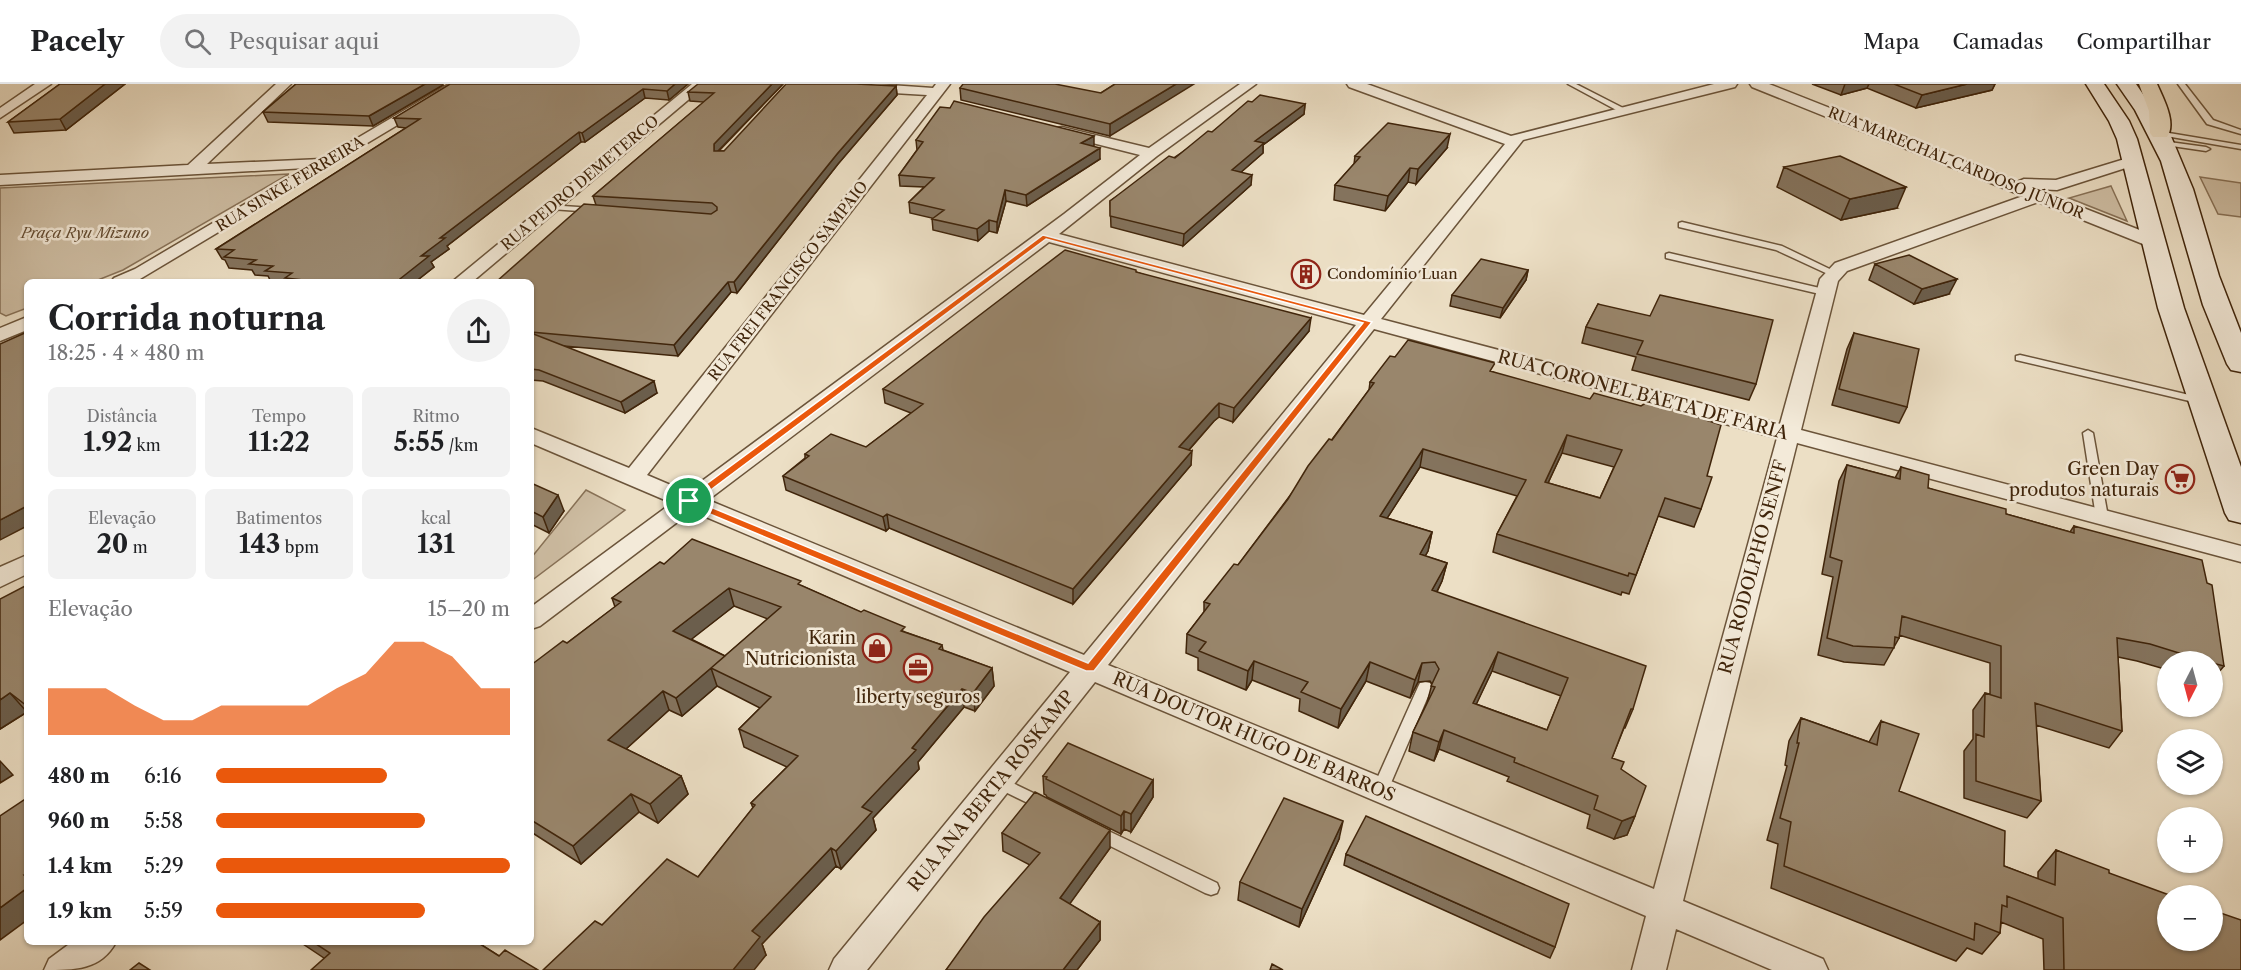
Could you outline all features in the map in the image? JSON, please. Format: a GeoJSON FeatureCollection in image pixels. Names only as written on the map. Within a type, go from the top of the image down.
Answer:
{"type":"FeatureCollection","features":[{"type":"Feature","properties":{"kind":"highway"},"geometry":{"type":"LineString","coordinates":[[2148,84],[2157,101],[2163,138]]}},
{"type":"Feature","properties":{"kind":"main road"},"geometry":{"type":"LineString","coordinates":[[2095,84],[2119,121],[2133,160],[2171,308],[2241,513]]}},
{"type":"Feature","properties":{"kind":"main road"},"geometry":{"type":"LineString","coordinates":[[2126,84],[2146,109],[2163,138],[2216,306],[2241,364]]}},
{"type":"Feature","properties":{"kind":"street"},"geometry":{"type":"LineString","coordinates":[[0,114],[44,84]]}},
{"type":"Feature","properties":{"kind":"street"},"geometry":{"type":"LineString","coordinates":[[192,170],[284,84]]}},
{"type":"Feature","properties":{"kind":"street","name":"RUA SINKE FERREIRA"},"geometry":{"type":"LineString","coordinates":[[127,279],[141,273],[459,84]]}},
{"type":"Feature","properties":{"kind":"street","name":"RUA PEDRO DEMETERCO"},"geometry":{"type":"LineString","coordinates":[[465,279],[700,84]]}},
{"type":"Feature","properties":{"kind":"street"},"geometry":{"type":"LineString","coordinates":[[809,84],[940,94]]}},
{"type":"Feature","properties":{"kind":"street"},"geometry":{"type":"LineString","coordinates":[[534,618],[1045,236],[1152,153],[1249,84]]}},
{"type":"Feature","properties":{"kind":"street"},"geometry":{"type":"LineString","coordinates":[[1354,84],[1514,142]]}},
{"type":"Feature","properties":{"kind":"street","name":"RUA ANA BERTA ROSKAMP"},"geometry":{"type":"LineString","coordinates":[[846,970],[1518,137],[1534,131],[1730,84]]}},
{"type":"Feature","properties":{"kind":"street","name":"RUA MARECHAL CARDOSO JÚNIOR"},"geometry":{"type":"LineString","coordinates":[[1757,84],[2154,242]]}},
{"type":"Feature","properties":{"kind":"street","name":"RUA FREI FRANCISCO SAMPAIO"},"geometry":{"type":"LineString","coordinates":[[633,478],[940,94]]}},
{"type":"Feature","properties":{"kind":"street"},"geometry":{"type":"LineString","coordinates":[[1047,127],[1152,153]]}},
{"type":"Feature","properties":{"kind":"street"},"geometry":{"type":"LineString","coordinates":[[1986,175],[2026,184],[2049,186],[2133,160]]}},
{"type":"Feature","properties":{"kind":"street"},"geometry":{"type":"LineString","coordinates":[[0,180],[326,163]]}},
{"type":"Feature","properties":{"kind":"street"},"geometry":{"type":"LineString","coordinates":[[1829,283],[1853,262],[2038,196]]}},
{"type":"Feature","properties":{"kind":"street","name":"RUA CORONEL BAETA DE FARIA"},"geometry":{"type":"LineString","coordinates":[[1045,236],[2241,554]]}},
{"type":"Feature","properties":{"kind":"street"},"geometry":{"type":"LineString","coordinates":[[141,273],[156,279]]}},
{"type":"Feature","properties":{"kind":"street","name":"RUA RODOLPHO SENFF"},"geometry":{"type":"LineString","coordinates":[[1649,970],[1829,283]]}},
{"type":"Feature","properties":{"kind":"street"},"geometry":{"type":"LineString","coordinates":[[0,335],[24,324]]}},
{"type":"Feature","properties":{"kind":"street","name":"RUA DOUTOR HUGO DE BARROS"},"geometry":{"type":"LineString","coordinates":[[534,436],[1811,970]]}},
{"type":"Feature","properties":{"kind":"street"},"geometry":{"type":"LineString","coordinates":[[0,578],[24,565]]}},
{"type":"Feature","properties":{"kind":"street"},"geometry":{"type":"LineString","coordinates":[[61,970],[95,945]]}},
{"type":"Feature","properties":{"kind":"lane"},"geometry":{"type":"LineString","coordinates":[[1571,84],[1623,110]]}},
{"type":"Feature","properties":{"kind":"lane"},"geometry":{"type":"LineString","coordinates":[[2181,84],[2210,122],[2241,132]]}},
{"type":"Feature","properties":{"kind":"lane"},"geometry":{"type":"LineString","coordinates":[[2163,138],[2241,147]]}},
{"type":"Feature","properties":{"kind":"lane"},"geometry":{"type":"LineString","coordinates":[[2163,138],[2241,153]]}},
{"type":"Feature","properties":{"kind":"lane"},"geometry":{"type":"LineString","coordinates":[[551,207],[603,211]]}},
{"type":"Feature","properties":{"kind":"lane"},"geometry":{"type":"LineString","coordinates":[[1682,225],[1768,244],[1829,283]]}},
{"type":"Feature","properties":{"kind":"lane"},"geometry":{"type":"LineString","coordinates":[[1670,256],[1829,283]]}},
{"type":"Feature","properties":{"kind":"lane"},"geometry":{"type":"LineString","coordinates":[[2020,358],[2203,402]]}},
{"type":"Feature","properties":{"kind":"lane"},"geometry":{"type":"LineString","coordinates":[[2088,433],[2102,517]]}},
{"type":"Feature","properties":{"kind":"lane"},"geometry":{"type":"LineString","coordinates":[[1380,790],[1425,687]]}},
{"type":"Feature","properties":{"kind":"lane"},"geometry":{"type":"LineString","coordinates":[[998,782],[1058,812]]}},
{"type":"Feature","properties":{"kind":"lane"},"geometry":{"type":"LineString","coordinates":[[1078,822],[1211,888]]}},
{"type":"Feature","properties":{"kind":"green space","name":"Praça Ryu Mizuno"},"geometry":{"type":"Polygon","coordinates":[[[289,174],[123,270],[100,279],[24,279],[24,309],[6,316],[0,313],[0,188],[289,174]]]}},
{"type":"Feature","properties":{"kind":"green space"},"geometry":{"type":"Polygon","coordinates":[[[2200,177],[2241,183],[2241,217],[2218,214],[2200,177]]]}},
{"type":"Feature","properties":{"kind":"green space"},"geometry":{"type":"Polygon","coordinates":[[[2111,186],[2127,221],[2069,198],[2111,186]]]}},
{"type":"Feature","properties":{"kind":"green space"},"geometry":{"type":"Polygon","coordinates":[[[586,490],[625,510],[534,579],[534,554],[586,490]]]}},
{"type":"Feature","properties":{"kind":"building"},"geometry":{"type":"Polygon","coordinates":[[[60,84],[105,84],[60,119],[8,122],[60,84]]]}},
{"type":"Feature","properties":{"kind":"building"},"geometry":{"type":"Polygon","coordinates":[[[296,84],[425,84],[369,116],[263,112],[296,84]]]}},
{"type":"Feature","properties":{"kind":"building"},"geometry":{"type":"Polygon","coordinates":[[[450,84],[675,84],[667,91],[643,89],[582,133],[579,132],[440,238],[445,238],[421,256],[429,256],[400,279],[285,278],[292,273],[265,271],[273,266],[249,264],[256,260],[224,257],[234,250],[216,249],[420,119],[394,118],[450,84]]]}},
{"type":"Feature","properties":{"kind":"building"},"geometry":{"type":"Polygon","coordinates":[[[698,84],[772,84],[714,144],[714,151],[724,151],[786,84],[896,86],[837,154],[734,282],[728,282],[674,345],[534,332],[534,279],[499,279],[584,204],[711,214],[717,210],[712,203],[593,196],[714,93],[688,92],[698,84]]]}},
{"type":"Feature","properties":{"kind":"building"},"geometry":{"type":"Polygon","coordinates":[[[963,84],[1055,84],[1101,93],[1115,84],[1176,84],[1110,124],[960,88],[963,84]]]}},
{"type":"Feature","properties":{"kind":"building"},"geometry":{"type":"Polygon","coordinates":[[[1894,84],[1967,84],[1922,95],[1894,84]]]}},
{"type":"Feature","properties":{"kind":"building"},"geometry":{"type":"Polygon","coordinates":[[[1260,95],[1305,104],[1255,141],[1264,143],[1232,170],[1252,175],[1184,234],[1110,216],[1110,201],[1169,156],[1175,158],[1208,131],[1212,132],[1248,101],[1252,102],[1260,95]]]}},
{"type":"Feature","properties":{"kind":"building"},"geometry":{"type":"Polygon","coordinates":[[[954,101],[1094,136],[1081,143],[1100,148],[1026,195],[1005,190],[997,222],[989,220],[977,229],[932,219],[944,210],[909,202],[934,178],[899,175],[923,142],[916,140],[940,107],[950,108],[954,101]]]}},
{"type":"Feature","properties":{"kind":"building"},"geometry":{"type":"Polygon","coordinates":[[[1388,123],[1450,134],[1418,169],[1410,168],[1388,196],[1335,185],[1360,157],[1355,156],[1388,123]]]}},
{"type":"Feature","properties":{"kind":"building"},"geometry":{"type":"Polygon","coordinates":[[[1840,156],[1906,187],[1850,199],[1784,167],[1840,156]]]}},
{"type":"Feature","properties":{"kind":"building"},"geometry":{"type":"Polygon","coordinates":[[[1065,250],[1136,270],[1136,272],[1311,318],[1234,408],[1219,403],[1179,447],[1192,451],[1073,589],[887,514],[883,517],[783,476],[809,456],[805,454],[831,434],[866,447],[923,404],[883,389],[1065,250]]]}},
{"type":"Feature","properties":{"kind":"building"},"geometry":{"type":"Polygon","coordinates":[[[1909,255],[1957,279],[1922,289],[1875,264],[1909,255]]]}},
{"type":"Feature","properties":{"kind":"building"},"geometry":{"type":"Polygon","coordinates":[[[1481,259],[1528,270],[1503,308],[1452,295],[1481,259]]]}},
{"type":"Feature","properties":{"kind":"building"},"geometry":{"type":"Polygon","coordinates":[[[1660,295],[1773,320],[1756,384],[1637,354],[1643,341],[1586,327],[1598,304],[1650,316],[1660,295]]]}},
{"type":"Feature","properties":{"kind":"building"},"geometry":{"type":"Polygon","coordinates":[[[24,333],[24,508],[0,520],[0,344],[24,333]]]}},
{"type":"Feature","properties":{"kind":"building"},"geometry":{"type":"Polygon","coordinates":[[[1854,333],[1919,349],[1907,407],[1839,389],[1854,333]]]}},
{"type":"Feature","properties":{"kind":"building"},"geometry":{"type":"Polygon","coordinates":[[[534,334],[654,381],[621,402],[534,369],[534,334]]]}},
{"type":"Feature","properties":{"kind":"building"},"geometry":{"type":"Polygon","coordinates":[[[1408,340],[1495,363],[1490,371],[1590,399],[1594,393],[1641,406],[1649,401],[1721,425],[1707,476],[1712,477],[1701,509],[1665,498],[1636,575],[1629,573],[1628,576],[1497,534],[1526,480],[1423,449],[1380,516],[1432,532],[1420,554],[1447,563],[1432,590],[1646,666],[1633,709],[1631,709],[1612,758],[1624,762],[1621,769],[1646,786],[1635,816],[1622,821],[1594,809],[1598,796],[1514,762],[1515,758],[1444,730],[1439,742],[1413,732],[1435,687],[1431,686],[1439,669],[1435,662],[1422,663],[1415,680],[1370,662],[1341,709],[1301,692],[1308,682],[1254,661],[1248,671],[1199,651],[1206,642],[1187,634],[1210,604],[1204,602],[1234,564],[1238,565],[1288,499],[1308,466],[1329,439],[1332,440],[1374,383],[1370,382],[1390,356],[1395,357],[1408,340]],[[1567,435],[1545,482],[1600,498],[1622,450],[1567,435]],[[1498,652],[1473,703],[1547,730],[1568,678],[1498,652]]]}},
{"type":"Feature","properties":{"kind":"building"},"geometry":{"type":"Polygon","coordinates":[[[1847,465],[1900,479],[1901,467],[1929,475],[1928,488],[2006,509],[2006,514],[2074,533],[2074,526],[2202,560],[2207,583],[2212,585],[2222,651],[2173,651],[2117,638],[2122,731],[2035,703],[2041,801],[1976,781],[1976,734],[1984,737],[1985,693],[2001,698],[2001,646],[1902,616],[1899,638],[1895,637],[1894,648],[1853,646],[1827,638],[1842,561],[1830,557],[1847,465]]]}},
{"type":"Feature","properties":{"kind":"building"},"geometry":{"type":"Polygon","coordinates":[[[534,484],[558,495],[543,517],[534,512],[534,484]]]}},
{"type":"Feature","properties":{"kind":"building"},"geometry":{"type":"Polygon","coordinates":[[[692,539],[801,581],[798,584],[861,612],[864,610],[905,627],[901,631],[942,645],[939,649],[992,668],[973,693],[962,689],[912,748],[916,750],[862,807],[872,812],[836,851],[831,848],[752,931],[760,937],[733,970],[543,970],[595,921],[602,925],[667,859],[698,877],[755,805],[751,803],[798,756],[739,729],[771,697],[711,668],[676,698],[663,691],[608,740],[681,776],[650,804],[631,794],[573,846],[534,822],[534,663],[563,641],[567,643],[621,602],[612,598],[660,562],[664,564],[692,539]]]}},
{"type":"Feature","properties":{"kind":"building"},"geometry":{"type":"Polygon","coordinates":[[[24,587],[24,704],[10,693],[0,700],[0,599],[24,587]]]}},
{"type":"Feature","properties":{"kind":"building"},"geometry":{"type":"Polygon","coordinates":[[[729,588],[781,607],[725,656],[673,631],[729,588]]]}},
{"type":"Feature","properties":{"kind":"building"},"geometry":{"type":"Polygon","coordinates":[[[1801,718],[1877,745],[1881,721],[1919,734],[1899,791],[2005,831],[2004,866],[2055,885],[2056,850],[2157,891],[2157,951],[2223,951],[2223,914],[2241,920],[2241,970],[2064,970],[2063,918],[2007,896],[2007,907],[2002,905],[2000,933],[1975,923],[1974,940],[1784,866],[1791,822],[1780,818],[1799,743],[1797,743],[1801,718]]]}},
{"type":"Feature","properties":{"kind":"building"},"geometry":{"type":"Polygon","coordinates":[[[1068,743],[1153,780],[1131,814],[1124,811],[1121,816],[1043,776],[1068,743]]]}},
{"type":"Feature","properties":{"kind":"building"},"geometry":{"type":"Polygon","coordinates":[[[1035,792],[1110,830],[1060,898],[1100,922],[1063,970],[946,970],[984,917],[1040,853],[1002,833],[1035,792]]]}},
{"type":"Feature","properties":{"kind":"building"},"geometry":{"type":"Polygon","coordinates":[[[1284,798],[1343,821],[1302,909],[1240,882],[1284,798]]]}},
{"type":"Feature","properties":{"kind":"building"},"geometry":{"type":"Polygon","coordinates":[[[24,800],[24,890],[0,908],[0,816],[24,800]]]}},
{"type":"Feature","properties":{"kind":"building"},"geometry":{"type":"Polygon","coordinates":[[[1366,816],[1569,904],[1555,947],[1346,854],[1366,816]]]}},
{"type":"Feature","properties":{"kind":"building"},"geometry":{"type":"Polygon","coordinates":[[[318,945],[482,945],[499,956],[505,950],[538,970],[311,970],[330,953],[318,945]]]}},
{"type":"Feature","properties":{"kind":"building"},"geometry":{"type":"Polygon","coordinates":[[[139,963],[150,970],[130,970],[139,963]]]}},
{"type":"Feature","properties":{"kind":"building"},"geometry":{"type":"Polygon","coordinates":[[[1272,964],[1283,970],[1270,970],[1272,964]]]}},
{"type":"Feature","properties":{"kind":"place","name":"Condomínio Luan"},"geometry":{"type":"Point","coordinates":[1306,274]}},
{"type":"Feature","properties":{"kind":"place","name":"Green Day produtos naturais"},"geometry":{"type":"Point","coordinates":[2180,479]}},
{"type":"Feature","properties":{"kind":"place","name":"Karin Nutricionista"},"geometry":{"type":"Point","coordinates":[877,648]}},
{"type":"Feature","properties":{"kind":"place","name":"liberty seguros"},"geometry":{"type":"Point","coordinates":[918,668]}},
{"type":"Feature","properties":{"kind":"route"},"geometry":{"type":"LineString","coordinates":[[1045,236],[1368,322],[1090,669],[689,501],[1045,236]]}}]}
